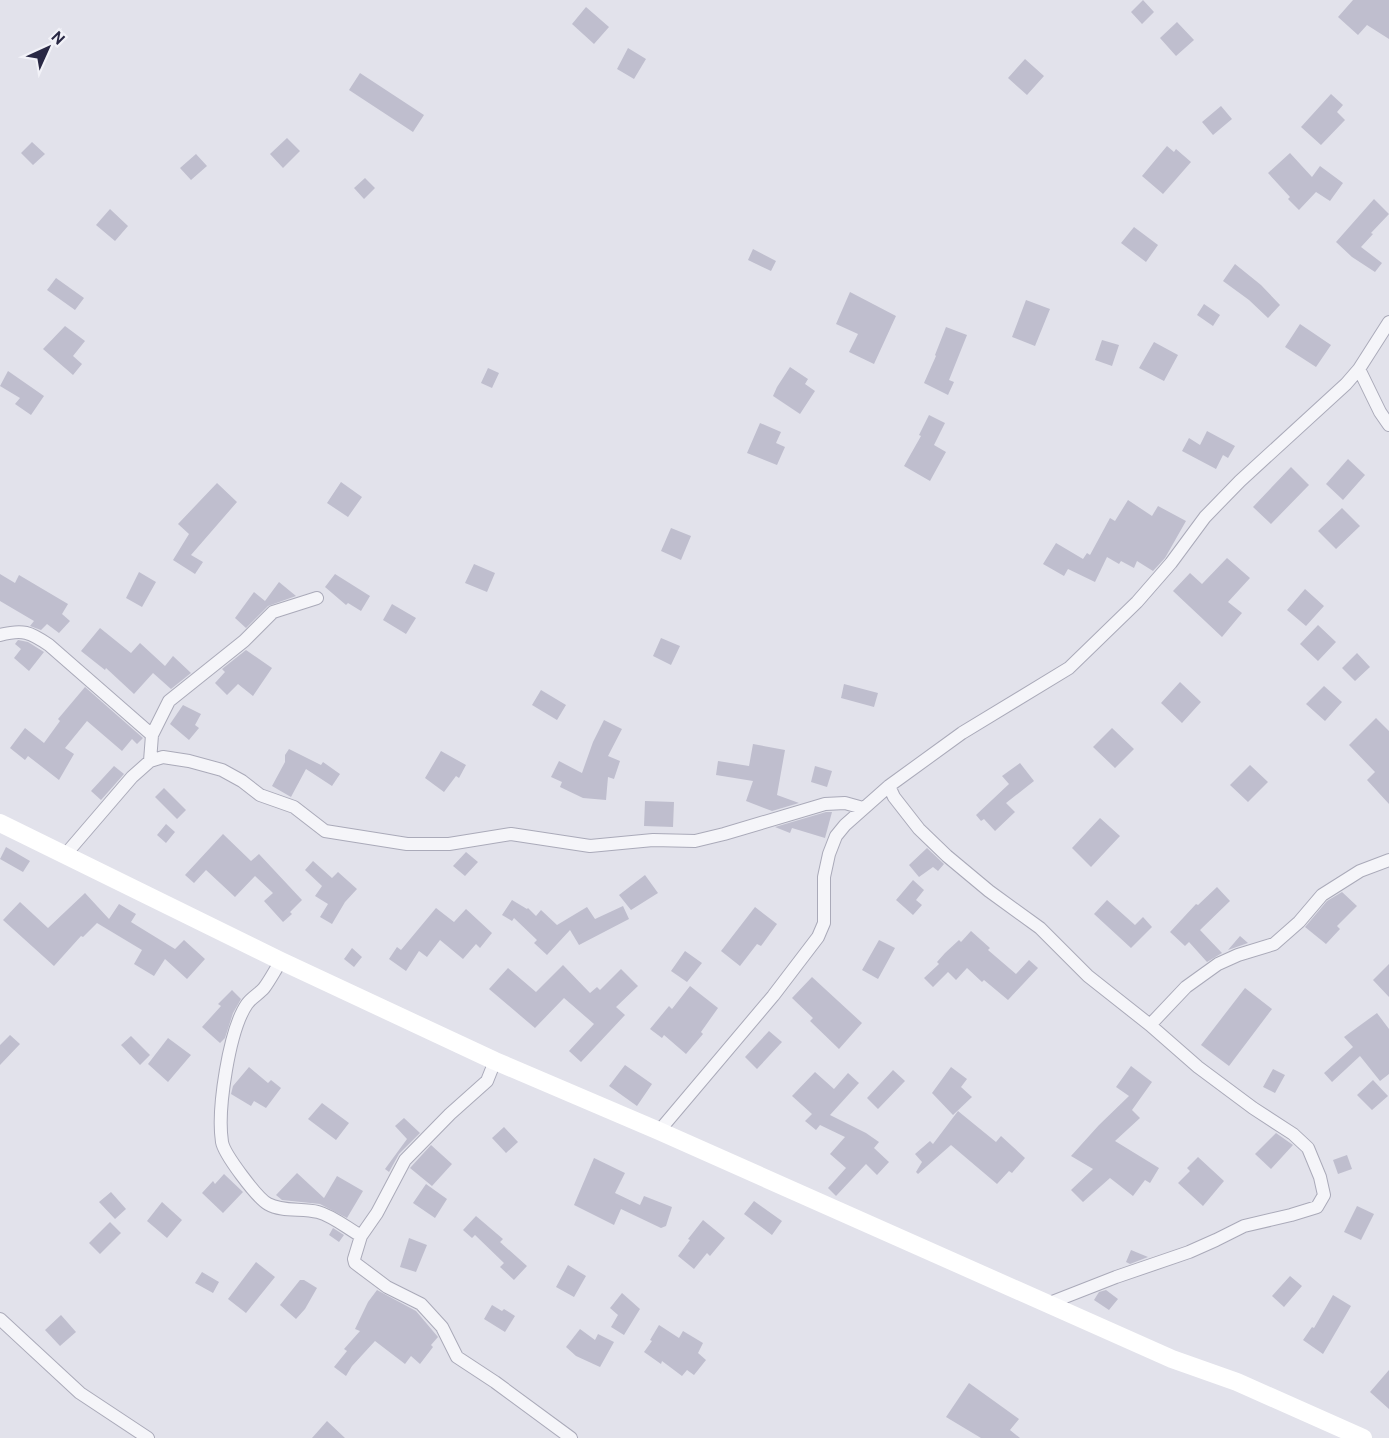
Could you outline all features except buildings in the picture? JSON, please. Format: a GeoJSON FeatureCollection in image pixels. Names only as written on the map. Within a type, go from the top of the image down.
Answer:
{"type":"FeatureCollection","features":[{"type":"Feature","properties":{"kind":"street"},"geometry":{"type":"LineString","coordinates":[[659,1131],[773,996],[818,937],[824,922],[824,878],[829,854],[836,836],[844,825],[889,786],[962,733],[1070,668],[1172,564],[1205,517],[1359,369],[1389,321]]}},
{"type":"Feature","properties":{"kind":"street"},"geometry":{"type":"LineString","coordinates":[[1359,369],[1389,425]]}},
{"type":"Feature","properties":{"kind":"street"},"geometry":{"type":"LineString","coordinates":[[150,761],[152,735],[170,701],[244,641],[273,612],[317,598]]}},
{"type":"Feature","properties":{"kind":"street"},"geometry":{"type":"LineString","coordinates":[[0,634],[17,631],[32,634],[68,660],[152,735]]}},
{"type":"Feature","properties":{"kind":"street"},"geometry":{"type":"LineString","coordinates":[[65,855],[132,777],[150,761],[163,757],[222,770],[242,781],[260,795],[294,807],[325,831],[407,844],[449,843],[511,834],[590,846],[653,840],[695,841],[825,804],[841,803],[863,808]]}},
{"type":"Feature","properties":{"kind":"street"},"geometry":{"type":"LineString","coordinates":[[889,786],[894,797],[919,829],[947,856],[989,891],[1040,928],[1088,976],[1198,1067],[1253,1108],[1293,1134],[1308,1148],[1320,1177],[1324,1195],[1317,1207],[1244,1226],[1198,1248],[1047,1304]]}},
{"type":"Feature","properties":{"kind":"street"},"geometry":{"type":"LineString","coordinates":[[841,803],[844,825]]}},
{"type":"Feature","properties":{"kind":"street"},"geometry":{"type":"LineString","coordinates":[[0,823],[281,961],[495,1061],[659,1131],[1172,1359],[1237,1382],[1363,1438]]}},
{"type":"Feature","properties":{"kind":"street"},"geometry":{"type":"LineString","coordinates":[[1150,1025],[1186,987],[1218,964],[1274,944],[1299,922],[1322,895],[1360,871],[1389,860]]}},
{"type":"Feature","properties":{"kind":"street"},"geometry":{"type":"LineString","coordinates":[[281,961],[263,988],[248,1003],[241,1016],[227,1060],[223,1084],[222,1142],[227,1155],[268,1204],[326,1214],[361,1236]]}},
{"type":"Feature","properties":{"kind":"street"},"geometry":{"type":"LineString","coordinates":[[495,1061],[487,1082],[450,1114],[405,1160],[377,1213],[361,1236],[354,1259],[355,1263],[387,1287],[421,1304],[442,1327],[458,1357],[495,1382],[556,1434],[571,1438]]}},
{"type":"Feature","properties":{"kind":"street"},"geometry":{"type":"LineString","coordinates":[[1069,1313],[1074,1294]]}},
{"type":"Feature","properties":{"kind":"street"},"geometry":{"type":"LineString","coordinates":[[0,1319],[80,1393],[148,1438]]}}]}
